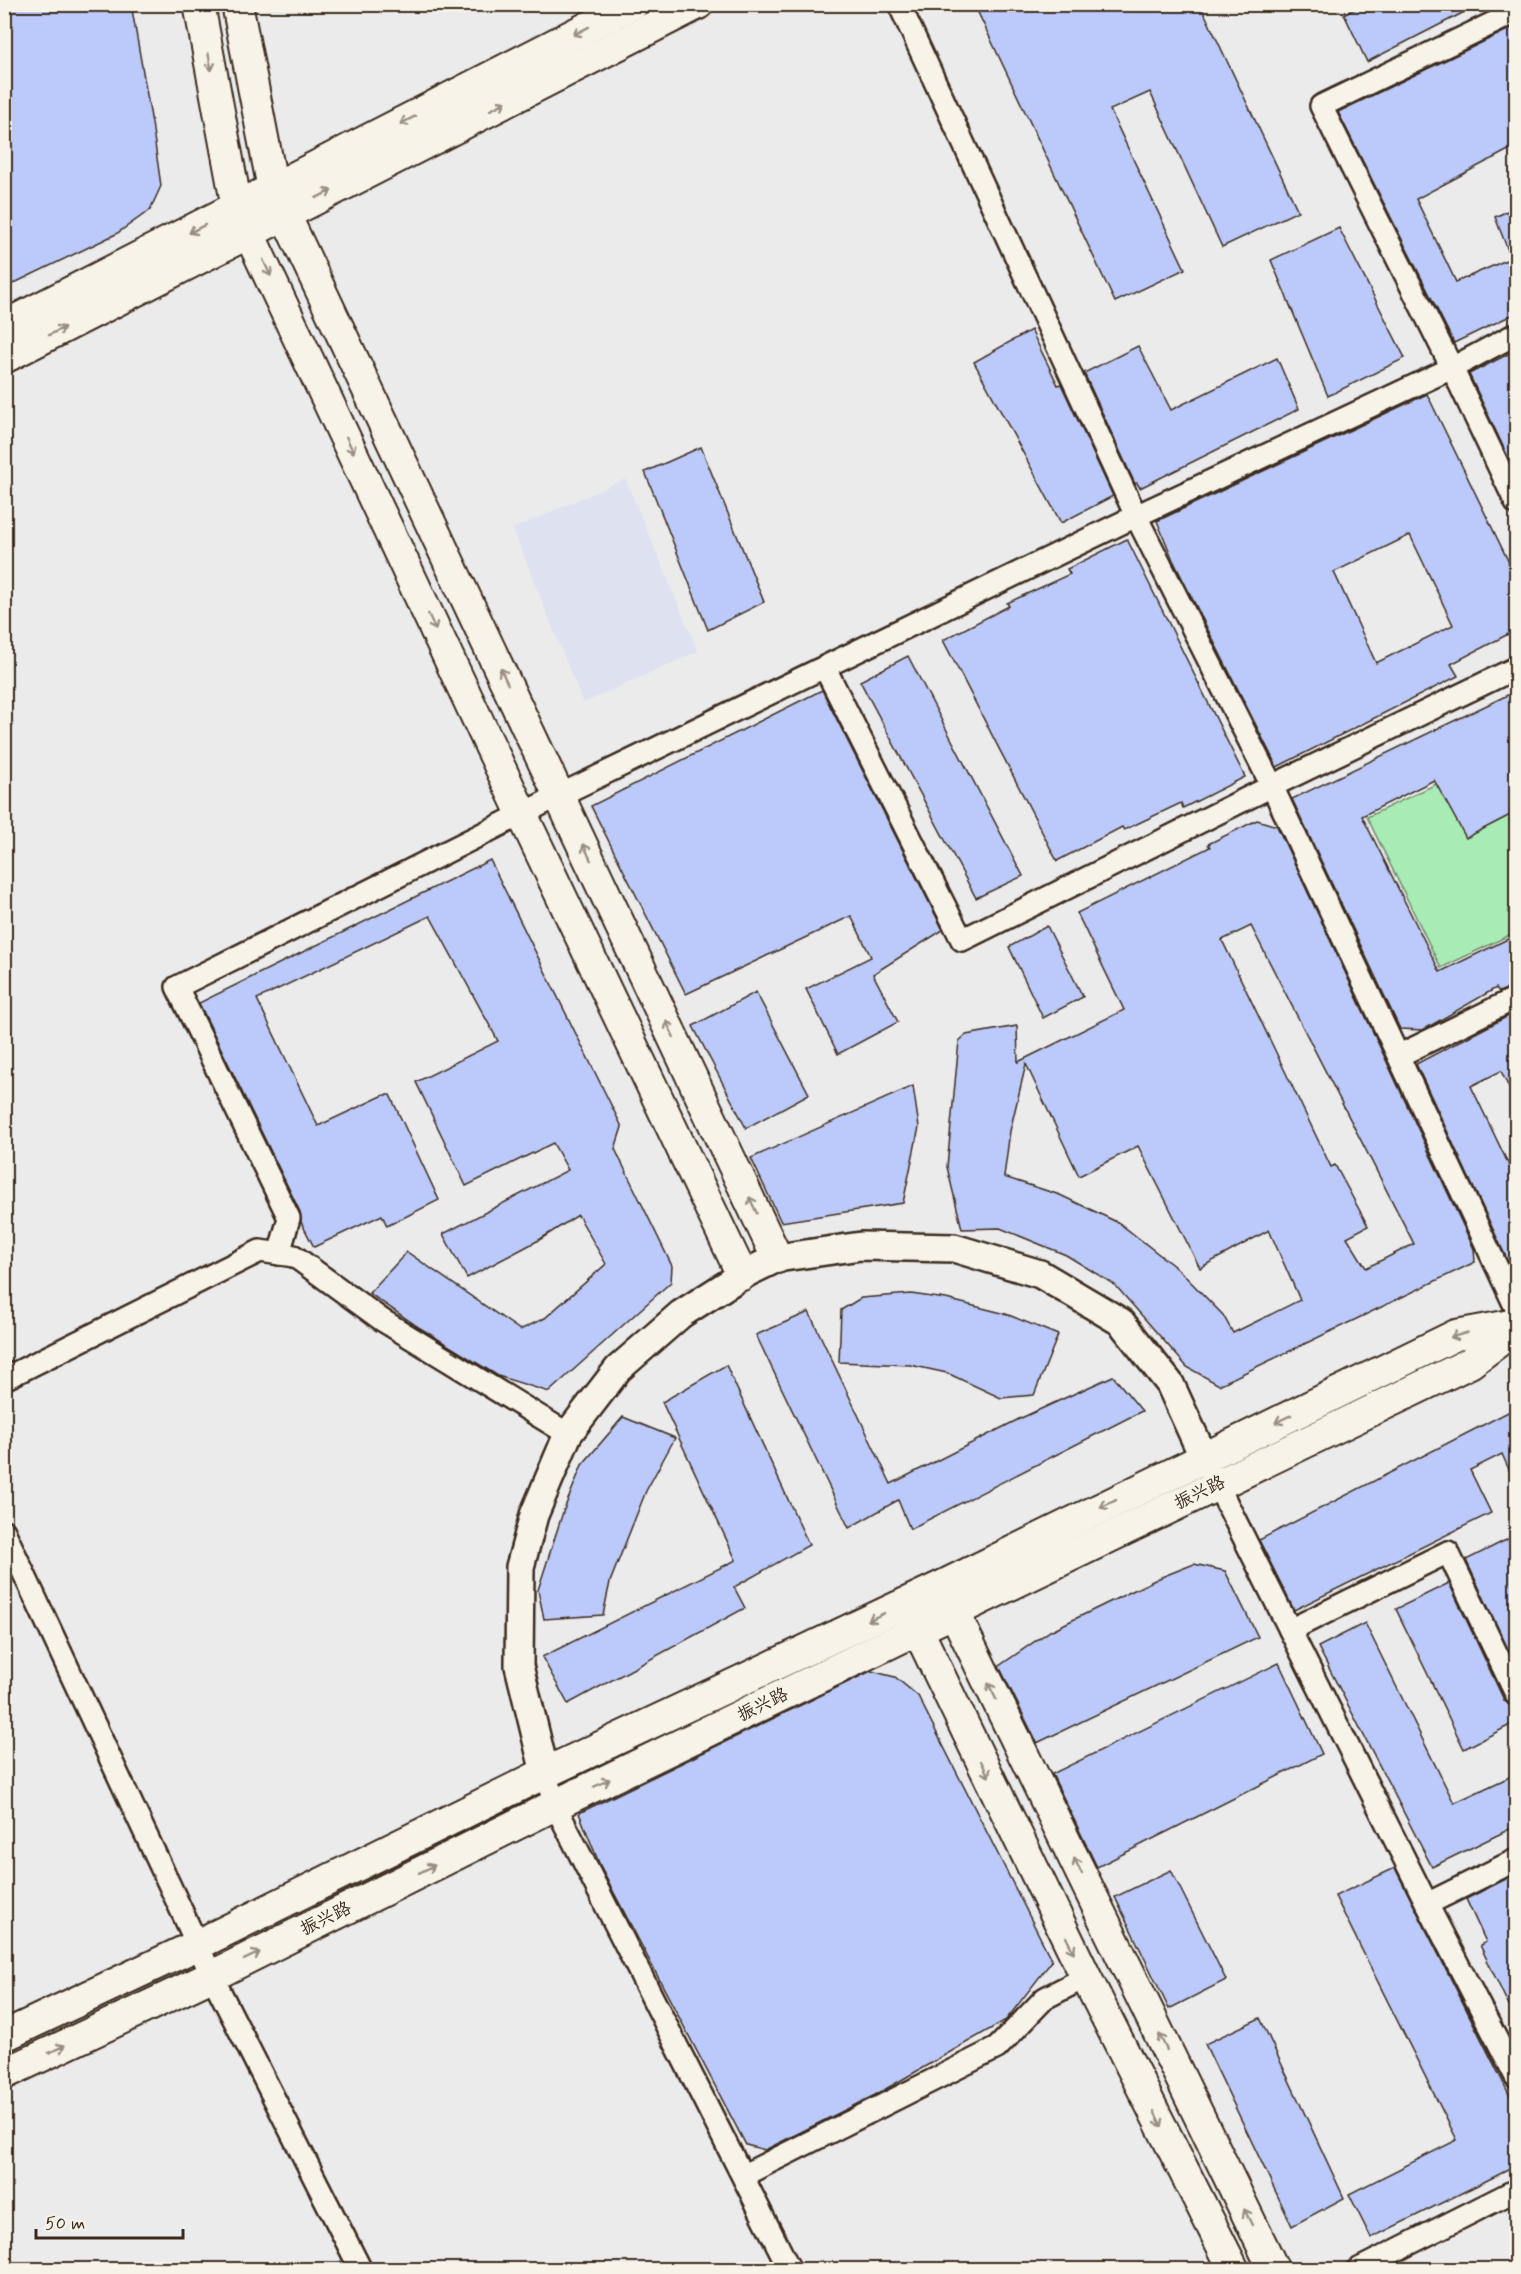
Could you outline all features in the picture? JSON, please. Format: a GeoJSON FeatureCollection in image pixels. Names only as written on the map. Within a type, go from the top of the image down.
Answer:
{"type":"FeatureCollection","features":[{"type":"Feature","properties":{"kind":"main road"},"geometry":{"type":"LineString","coordinates":[[199,4],[244,220],[522,814],[742,1275]]}},
{"type":"Feature","properties":{"kind":"main road"},"geometry":{"type":"LineString","coordinates":[[237,4],[280,201],[777,1258]]}},
{"type":"Feature","properties":{"kind":"main road"},"geometry":{"type":"LineString","coordinates":[[4,358],[244,220],[633,4]]}},
{"type":"Feature","properties":{"kind":"main road"},"geometry":{"type":"LineString","coordinates":[[280,201],[698,4]]}},
{"type":"Feature","properties":{"kind":"main road"},"geometry":{"type":"LineString","coordinates":[[4,326],[244,220]]}},
{"type":"Feature","properties":{"kind":"main road","name":"振兴路"},"geometry":{"type":"LineString","coordinates":[[4,2036],[197,1945],[545,1773],[944,1585],[1456,1335],[1516,1326]]}},
{"type":"Feature","properties":{"kind":"main road","name":"振兴路"},"geometry":{"type":"LineString","coordinates":[[4,2074],[212,1976],[555,1805],[955,1614],[1217,1484],[1470,1363],[1516,1326]]}},
{"type":"Feature","properties":{"kind":"main road"},"geometry":{"type":"LineString","coordinates":[[944,1585],[955,1614],[1274,2270]]}},
{"type":"Feature","properties":{"kind":"main road"},"geometry":{"type":"LineString","coordinates":[[904,1603],[1086,1977],[1234,2270]]}},
{"type":"Feature","properties":{"kind":"street"},"geometry":{"type":"LineString","coordinates":[[899,4],[1136,516],[1272,786],[1516,1308]]}},
{"type":"Feature","properties":{"kind":"street"},"geometry":{"type":"LineString","coordinates":[[1516,12],[1321,106],[1452,368],[1516,503]]}},
{"type":"Feature","properties":{"kind":"street"},"geometry":{"type":"LineString","coordinates":[[279,1254],[289,1218],[177,987],[560,795],[1136,516],[1452,368],[1516,334]]}},
{"type":"Feature","properties":{"kind":"street"},"geometry":{"type":"LineString","coordinates":[[825,668],[962,940],[1516,668]]}},
{"type":"Feature","properties":{"kind":"street"},"geometry":{"type":"LineString","coordinates":[[1400,1056],[1516,998]]}},
{"type":"Feature","properties":{"kind":"street"},"geometry":{"type":"LineString","coordinates":[[790,2270],[555,1805],[519,1666],[520,1567],[534,1515],[568,1434],[618,1369],[681,1314],[742,1275],[777,1258],[861,1246],[954,1248],[1040,1274],[1121,1322],[1170,1384],[1203,1458],[1516,2077]]}},
{"type":"Feature","properties":{"kind":"street"},"geometry":{"type":"LineString","coordinates":[[4,1379],[260,1251],[294,1256],[382,1320],[568,1434]]}},
{"type":"Feature","properties":{"kind":"street"},"geometry":{"type":"LineString","coordinates":[[4,1531],[197,1945],[361,2270]]}},
{"type":"Feature","properties":{"kind":"street"},"geometry":{"type":"LineString","coordinates":[[1290,1630],[1448,1552],[1516,1694]]}},
{"type":"Feature","properties":{"kind":"street"},"geometry":{"type":"LineString","coordinates":[[1427,1904],[1516,1860]]}},
{"type":"Feature","properties":{"kind":"street"},"geometry":{"type":"LineString","coordinates":[[744,2175],[997,2048],[1045,1998],[1086,1977]]}},
{"type":"Feature","properties":{"kind":"street"},"geometry":{"type":"LineString","coordinates":[[1357,2270],[1516,2190]]}},
{"type":"Feature","properties":{"kind":"shaded area"},"geometry":{"type":"Polygon","coordinates":[[[625,479],[698,651],[583,703],[513,529],[625,479]]]}},
{"type":"Feature","properties":{"kind":"green space"},"geometry":{"type":"Polygon","coordinates":[[[1516,746],[1516,932],[1441,968],[1367,817],[1516,746]]]}},
{"type":"Feature","properties":{"kind":"building"},"geometry":{"type":"Polygon","coordinates":[[[4,4],[131,4],[161,186],[150,210],[116,234],[4,288],[4,4]]]}},
{"type":"Feature","properties":{"kind":"building"},"geometry":{"type":"Polygon","coordinates":[[[974,4],[1200,4],[1298,211],[1222,247],[1150,92],[1110,110],[1185,269],[1115,302],[974,4]]]}},
{"type":"Feature","properties":{"kind":"building"},"geometry":{"type":"Polygon","coordinates":[[[1365,4],[1480,4],[1367,62],[1344,14],[1365,4]]]}},
{"type":"Feature","properties":{"kind":"building"},"geometry":{"type":"Polygon","coordinates":[[[1516,26],[1516,146],[1416,199],[1456,282],[1511,258],[1495,217],[1516,207],[1516,313],[1454,343],[1338,112],[1516,26]]]}},
{"type":"Feature","properties":{"kind":"building"},"geometry":{"type":"Polygon","coordinates":[[[1339,228],[1405,358],[1328,396],[1271,260],[1339,228]]]}},
{"type":"Feature","properties":{"kind":"building"},"geometry":{"type":"Polygon","coordinates":[[[1031,330],[1058,385],[1061,384],[1113,496],[1061,523],[974,362],[1031,330]]]}},
{"type":"Feature","properties":{"kind":"building"},"geometry":{"type":"Polygon","coordinates":[[[1138,346],[1171,410],[1277,358],[1299,409],[1140,488],[1137,483],[1135,484],[1084,373],[1138,346]]]}},
{"type":"Feature","properties":{"kind":"building"},"geometry":{"type":"Polygon","coordinates":[[[1516,350],[1516,474],[1469,374],[1516,350]]]}},
{"type":"Feature","properties":{"kind":"building"},"geometry":{"type":"Polygon","coordinates":[[[1427,394],[1516,577],[1516,630],[1451,664],[1458,676],[1277,767],[1173,560],[1157,521],[1427,394]],[[1410,535],[1334,572],[1376,663],[1453,625],[1410,535]]]}},
{"type":"Feature","properties":{"kind":"building"},"geometry":{"type":"Polygon","coordinates":[[[701,447],[764,602],[708,630],[645,472],[701,447]]]}},
{"type":"Feature","properties":{"kind":"building"},"geometry":{"type":"Polygon","coordinates":[[[1127,539],[1245,777],[1183,808],[1181,803],[1124,830],[1122,827],[1057,861],[943,640],[1009,606],[1007,603],[1070,574],[1067,569],[1127,539]]]}},
{"type":"Feature","properties":{"kind":"building"},"geometry":{"type":"Polygon","coordinates":[[[908,656],[1023,876],[976,898],[860,681],[908,656]]]}},
{"type":"Feature","properties":{"kind":"building"},"geometry":{"type":"Polygon","coordinates":[[[822,690],[943,930],[873,974],[898,1022],[838,1054],[806,989],[871,957],[851,916],[686,994],[591,806],[822,690]]]}},
{"type":"Feature","properties":{"kind":"building"},"geometry":{"type":"Polygon","coordinates":[[[1516,691],[1516,812],[1466,838],[1434,780],[1362,816],[1440,972],[1516,935],[1516,985],[1499,992],[1496,988],[1423,1030],[1400,1029],[1292,799],[1516,691]]]}},
{"type":"Feature","properties":{"kind":"building"},"geometry":{"type":"Polygon","coordinates":[[[1257,820],[1277,826],[1474,1249],[1475,1262],[1219,1385],[1187,1367],[1115,1285],[1066,1255],[1000,1228],[962,1229],[947,1167],[959,1041],[966,1035],[1017,1026],[1018,1062],[1124,1010],[1077,913],[1210,847],[1208,844],[1257,820]],[[1251,926],[1222,940],[1331,1167],[1335,1165],[1368,1226],[1347,1237],[1366,1268],[1414,1244],[1251,926]],[[1026,1064],[1010,1131],[1004,1177],[1060,1195],[1119,1223],[1179,1270],[1223,1315],[1233,1333],[1300,1300],[1269,1230],[1200,1268],[1138,1146],[1079,1176],[1026,1064]]]}},
{"type":"Feature","properties":{"kind":"building"},"geometry":{"type":"Polygon","coordinates":[[[490,860],[622,1127],[615,1149],[672,1266],[671,1282],[549,1392],[498,1376],[420,1328],[369,1293],[407,1252],[520,1330],[545,1318],[606,1264],[578,1215],[539,1240],[467,1278],[443,1234],[568,1170],[553,1143],[466,1186],[416,1082],[498,1041],[430,916],[257,999],[318,1126],[384,1095],[390,1095],[439,1200],[387,1226],[382,1215],[314,1247],[301,1222],[300,1212],[199,1003],[490,860]]]}},
{"type":"Feature","properties":{"kind":"building"},"geometry":{"type":"Polygon","coordinates":[[[1047,926],[1083,997],[1043,1018],[1009,947],[1047,926]]]}},
{"type":"Feature","properties":{"kind":"building"},"geometry":{"type":"Polygon","coordinates":[[[756,992],[809,1094],[746,1128],[693,1026],[756,992]]]}},
{"type":"Feature","properties":{"kind":"building"},"geometry":{"type":"Polygon","coordinates":[[[1516,1012],[1516,1103],[1501,1071],[1471,1086],[1516,1180],[1516,1268],[1510,1266],[1416,1064],[1516,1012]]]}},
{"type":"Feature","properties":{"kind":"building"},"geometry":{"type":"Polygon","coordinates":[[[913,1086],[919,1127],[903,1203],[781,1222],[751,1158],[913,1086]]]}},
{"type":"Feature","properties":{"kind":"building"},"geometry":{"type":"Polygon","coordinates":[[[911,1294],[946,1299],[1006,1314],[1058,1335],[1034,1395],[1001,1398],[947,1373],[910,1365],[839,1362],[841,1310],[861,1298],[911,1294]]]}},
{"type":"Feature","properties":{"kind":"building"},"geometry":{"type":"Polygon","coordinates":[[[809,1312],[891,1484],[1019,1419],[1113,1376],[1142,1411],[910,1529],[898,1500],[849,1528],[756,1335],[809,1312]]]}},
{"type":"Feature","properties":{"kind":"building"},"geometry":{"type":"Polygon","coordinates":[[[726,1365],[809,1545],[734,1587],[745,1608],[568,1704],[542,1657],[736,1560],[662,1402],[726,1365]]]}},
{"type":"Feature","properties":{"kind":"building"},"geometry":{"type":"Polygon","coordinates":[[[1516,1408],[1516,1485],[1502,1454],[1470,1470],[1491,1513],[1294,1610],[1259,1540],[1516,1408]]]}},
{"type":"Feature","properties":{"kind":"building"},"geometry":{"type":"Polygon","coordinates":[[[623,1417],[675,1438],[646,1491],[610,1582],[603,1615],[544,1619],[538,1590],[563,1512],[582,1465],[623,1417]]]}},
{"type":"Feature","properties":{"kind":"building"},"geometry":{"type":"Polygon","coordinates":[[[1516,1535],[1516,1666],[1466,1560],[1516,1535]]]}},
{"type":"Feature","properties":{"kind":"building"},"geometry":{"type":"Polygon","coordinates":[[[1194,1564],[1225,1571],[1258,1637],[1037,1743],[999,1666],[1050,1631],[1159,1578],[1194,1564]]]}},
{"type":"Feature","properties":{"kind":"building"},"geometry":{"type":"Polygon","coordinates":[[[1449,1583],[1504,1700],[1516,1707],[1516,1722],[1464,1749],[1396,1609],[1449,1583]]]}},
{"type":"Feature","properties":{"kind":"building"},"geometry":{"type":"Polygon","coordinates":[[[1365,1623],[1454,1803],[1516,1774],[1516,1826],[1432,1867],[1318,1647],[1365,1623]]]}},
{"type":"Feature","properties":{"kind":"building"},"geometry":{"type":"Polygon","coordinates":[[[1279,1663],[1322,1754],[1097,1867],[1052,1774],[1279,1663]]]}},
{"type":"Feature","properties":{"kind":"building"},"geometry":{"type":"Polygon","coordinates":[[[871,1671],[895,1677],[918,1696],[1052,1961],[1006,2020],[877,2094],[765,2150],[746,2145],[601,1868],[579,1813],[871,1671]]]}},
{"type":"Feature","properties":{"kind":"building"},"geometry":{"type":"Polygon","coordinates":[[[1395,1868],[1516,2108],[1516,2166],[1371,2238],[1349,2194],[1457,2140],[1335,1896],[1395,1868]]]}},
{"type":"Feature","properties":{"kind":"building"},"geometry":{"type":"Polygon","coordinates":[[[1171,1870],[1226,1980],[1169,2009],[1115,1897],[1171,1870]]]}},
{"type":"Feature","properties":{"kind":"building"},"geometry":{"type":"Polygon","coordinates":[[[1516,1874],[1516,2021],[1480,1945],[1486,1942],[1466,1899],[1516,1874]]]}},
{"type":"Feature","properties":{"kind":"building"},"geometry":{"type":"Polygon","coordinates":[[[1260,2018],[1344,2198],[1292,2226],[1205,2044],[1260,2018]]]}}]}
